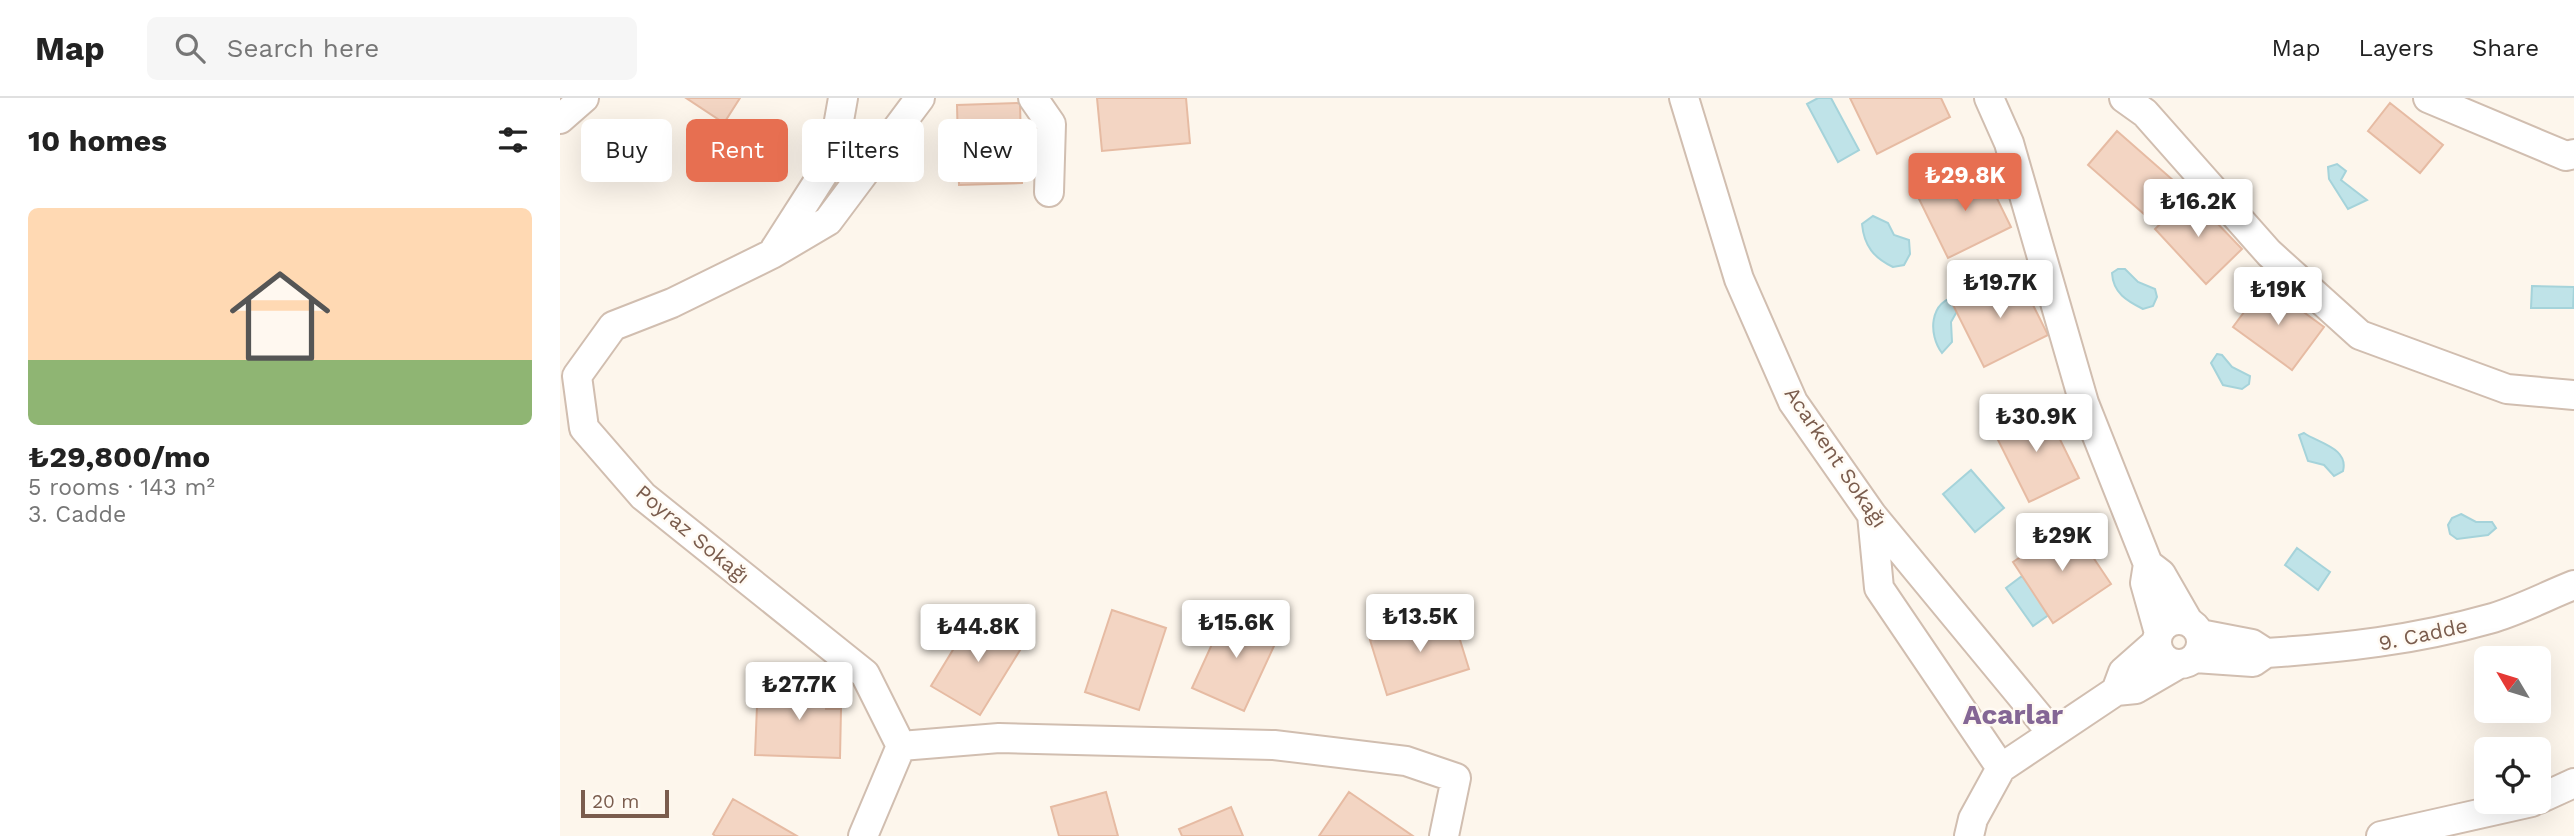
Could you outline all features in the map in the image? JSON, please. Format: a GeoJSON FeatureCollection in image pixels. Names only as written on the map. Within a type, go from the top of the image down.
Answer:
{"type":"FeatureCollection","features":[{"type":"Feature","properties":{"kind":"street"},"geometry":{"type":"LineString","coordinates":[[560,119],[584,98]]}},
{"type":"Feature","properties":{"kind":"street"},"geometry":{"type":"LineString","coordinates":[[772,254],[832,160],[843,98]]}},
{"type":"Feature","properties":{"kind":"street","name":"Poyraz Sokağı"},"geometry":{"type":"LineString","coordinates":[[901,746],[865,674],[643,496],[584,428],[577,376],[613,326],[673,303],[772,254],[828,221],[920,98]]}},
{"type":"Feature","properties":{"kind":"street"},"geometry":{"type":"LineString","coordinates":[[1033,98],[1051,124],[1049,192]]}},
{"type":"Feature","properties":{"kind":"street","name":"Acarkent Sokağı"},"geometry":{"type":"LineString","coordinates":[[1684,98],[1739,279],[1793,402],[1872,515],[2052,733]]}},
{"type":"Feature","properties":{"kind":"street"},"geometry":{"type":"LineString","coordinates":[[1989,98],[2009,143],[2084,403],[2148,564],[2145,583],[2163,658],[2191,644]]}},
{"type":"Feature","properties":{"kind":"street"},"geometry":{"type":"LineString","coordinates":[[2124,98],[2145,113],[2269,253],[2360,335],[2507,389],[2574,395]]}},
{"type":"Feature","properties":{"kind":"street"},"geometry":{"type":"LineString","coordinates":[[2428,98],[2566,156],[2574,154]]}},
{"type":"Feature","properties":{"kind":"street"},"geometry":{"type":"LineString","coordinates":[[1872,515],[1879,588],[2000,768]]}},
{"type":"Feature","properties":{"kind":"street"},"geometry":{"type":"LineString","coordinates":[[2148,564],[2161,574],[2191,644]]}},
{"type":"Feature","properties":{"kind":"street","name":"9. Cadde"},"geometry":{"type":"LineString","coordinates":[[2191,644],[2253,662],[2266,653],[2356,648],[2421,636],[2492,618],[2574,585]]}},
{"type":"Feature","properties":{"kind":"street"},"geometry":{"type":"LineString","coordinates":[[2116,691],[2123,672],[2171,621],[2191,644]]}},
{"type":"Feature","properties":{"kind":"street"},"geometry":{"type":"LineString","coordinates":[[1969,836],[1973,819],[2000,768],[2116,691],[2136,689],[2191,644]]}},
{"type":"Feature","properties":{"kind":"street"},"geometry":{"type":"LineString","coordinates":[[863,836],[901,746],[999,738],[1274,745],[1406,761],[1456,778],[1444,836]]}},
{"type":"Feature","properties":{"kind":"street"},"geometry":{"type":"LineString","coordinates":[[2551,794],[2574,783]]}},
{"type":"Feature","properties":{"kind":"street"},"geometry":{"type":"LineString","coordinates":[[2381,836],[2479,814]]}},
{"type":"Feature","properties":{"kind":"water"},"geometry":{"type":"Polygon","coordinates":[[[1818,98],[1831,98],[1859,150],[1838,162],[1807,104],[1818,98]]]}},
{"type":"Feature","properties":{"kind":"water"},"geometry":{"type":"Polygon","coordinates":[[[2337,164],[2346,171],[2341,180],[2367,200],[2348,209],[2329,179],[2328,167],[2337,164]]]}},
{"type":"Feature","properties":{"kind":"water"},"geometry":{"type":"Polygon","coordinates":[[[1873,216],[1888,223],[1894,235],[1909,240],[1910,254],[1904,265],[1893,267],[1880,260],[1871,250],[1862,224],[1873,216]]]}},
{"type":"Feature","properties":{"kind":"water"},"geometry":{"type":"Polygon","coordinates":[[[2125,269],[2138,282],[2155,289],[2157,297],[2153,306],[2143,309],[2122,296],[2113,280],[2112,273],[2125,269]]]}},
{"type":"Feature","properties":{"kind":"water"},"geometry":{"type":"Polygon","coordinates":[[[2532,286],[2574,287],[2573,308],[2531,308],[2532,286]]]}},
{"type":"Feature","properties":{"kind":"water"},"geometry":{"type":"Polygon","coordinates":[[[1957,296],[1964,299],[1951,322],[1952,342],[1942,353],[1934,337],[1936,312],[1948,299],[1957,296]]]}},
{"type":"Feature","properties":{"kind":"water"},"geometry":{"type":"Polygon","coordinates":[[[2217,354],[2222,355],[2232,367],[2250,376],[2249,384],[2242,389],[2223,385],[2211,363],[2217,354]]]}},
{"type":"Feature","properties":{"kind":"water"},"geometry":{"type":"Polygon","coordinates":[[[2304,433],[2337,452],[2344,463],[2343,471],[2334,476],[2324,465],[2308,461],[2299,435],[2304,433]]]}},
{"type":"Feature","properties":{"kind":"water"},"geometry":{"type":"Polygon","coordinates":[[[1971,470],[2004,508],[1975,532],[1943,494],[1971,470]]]}},
{"type":"Feature","properties":{"kind":"water"},"geometry":{"type":"Polygon","coordinates":[[[2461,514],[2476,522],[2492,522],[2496,528],[2488,535],[2457,539],[2450,534],[2448,525],[2452,518],[2461,514]]]}},
{"type":"Feature","properties":{"kind":"water"},"geometry":{"type":"Polygon","coordinates":[[[2297,548],[2330,572],[2318,590],[2285,565],[2297,548]]]}},
{"type":"Feature","properties":{"kind":"water"},"geometry":{"type":"Polygon","coordinates":[[[2022,576],[2050,614],[2033,626],[2006,588],[2022,576]]]}},
{"type":"Feature","properties":{"kind":"building"},"geometry":{"type":"Polygon","coordinates":[[[686,98],[740,98],[727,119],[718,119],[686,98]]]}},
{"type":"Feature","properties":{"kind":"building"},"geometry":{"type":"Polygon","coordinates":[[[1097,98],[1186,98],[1190,143],[1102,151],[1097,98]]]}},
{"type":"Feature","properties":{"kind":"building"},"geometry":{"type":"Polygon","coordinates":[[[1850,98],[1941,98],[1950,117],[1877,154],[1850,98]]]}},
{"type":"Feature","properties":{"kind":"building"},"geometry":{"type":"Polygon","coordinates":[[[1020,103],[1020,119],[957,119],[957,105],[1020,103]]]}},
{"type":"Feature","properties":{"kind":"building"},"geometry":{"type":"Polygon","coordinates":[[[2390,103],[2443,145],[2420,173],[2368,131],[2390,103]]]}},
{"type":"Feature","properties":{"kind":"building"},"geometry":{"type":"Polygon","coordinates":[[[2117,131],[2174,181],[2144,214],[2088,165],[2117,131]]]}},
{"type":"Feature","properties":{"kind":"building"},"geometry":{"type":"Polygon","coordinates":[[[1982,168],[2011,227],[1948,258],[1919,199],[1982,168]]]}},
{"type":"Feature","properties":{"kind":"building"},"geometry":{"type":"Polygon","coordinates":[[[959,182],[1022,182],[1022,183],[959,185],[959,182]]]}},
{"type":"Feature","properties":{"kind":"building"},"geometry":{"type":"Polygon","coordinates":[[[2190,195],[2242,249],[2206,284],[2155,229],[2190,195]]]}},
{"type":"Feature","properties":{"kind":"building"},"geometry":{"type":"Polygon","coordinates":[[[2017,273],[2048,335],[1984,367],[1953,305],[2017,273]]]}},
{"type":"Feature","properties":{"kind":"building"},"geometry":{"type":"Polygon","coordinates":[[[2265,284],[2324,327],[2292,370],[2233,327],[2265,284]]]}},
{"type":"Feature","properties":{"kind":"building"},"geometry":{"type":"Polygon","coordinates":[[[2043,405],[2079,478],[2029,502],[1993,430],[2043,405]]]}},
{"type":"Feature","properties":{"kind":"building"},"geometry":{"type":"Polygon","coordinates":[[[2070,523],[2111,584],[2053,623],[2013,562],[2070,523]]]}},
{"type":"Feature","properties":{"kind":"building"},"geometry":{"type":"Polygon","coordinates":[[[1228,609],[1280,633],[1244,711],[1192,688],[1228,609]]]}},
{"type":"Feature","properties":{"kind":"building"},"geometry":{"type":"Polygon","coordinates":[[[1112,610],[1166,628],[1139,710],[1085,692],[1112,610]]]}},
{"type":"Feature","properties":{"kind":"building"},"geometry":{"type":"Polygon","coordinates":[[[976,612],[1025,642],[980,715],[931,686],[976,612]]]}},
{"type":"Feature","properties":{"kind":"building"},"geometry":{"type":"Polygon","coordinates":[[[1452,614],[1469,669],[1387,695],[1370,640],[1452,614]]]}},
{"type":"Feature","properties":{"kind":"building"},"geometry":{"type":"Polygon","coordinates":[[[776,679],[827,681],[826,709],[841,709],[840,758],[755,755],[757,706],[775,707],[776,679]]]}},
{"type":"Feature","properties":{"kind":"building"},"geometry":{"type":"Polygon","coordinates":[[[1106,792],[1118,836],[1059,836],[1051,807],[1106,792]]]}},
{"type":"Feature","properties":{"kind":"building"},"geometry":{"type":"Polygon","coordinates":[[[1349,792],[1413,836],[1319,836],[1349,792]]]}},
{"type":"Feature","properties":{"kind":"building"},"geometry":{"type":"Polygon","coordinates":[[[733,799],[797,836],[715,836],[713,834],[733,799]]]}},
{"type":"Feature","properties":{"kind":"building"},"geometry":{"type":"Polygon","coordinates":[[[1231,807],[1243,836],[1182,836],[1179,829],[1231,807]]]}},
{"type":"Feature","properties":{"kind":"district","name":"Acarlar"},"geometry":{"type":"Point","coordinates":[2013,714]}}]}
